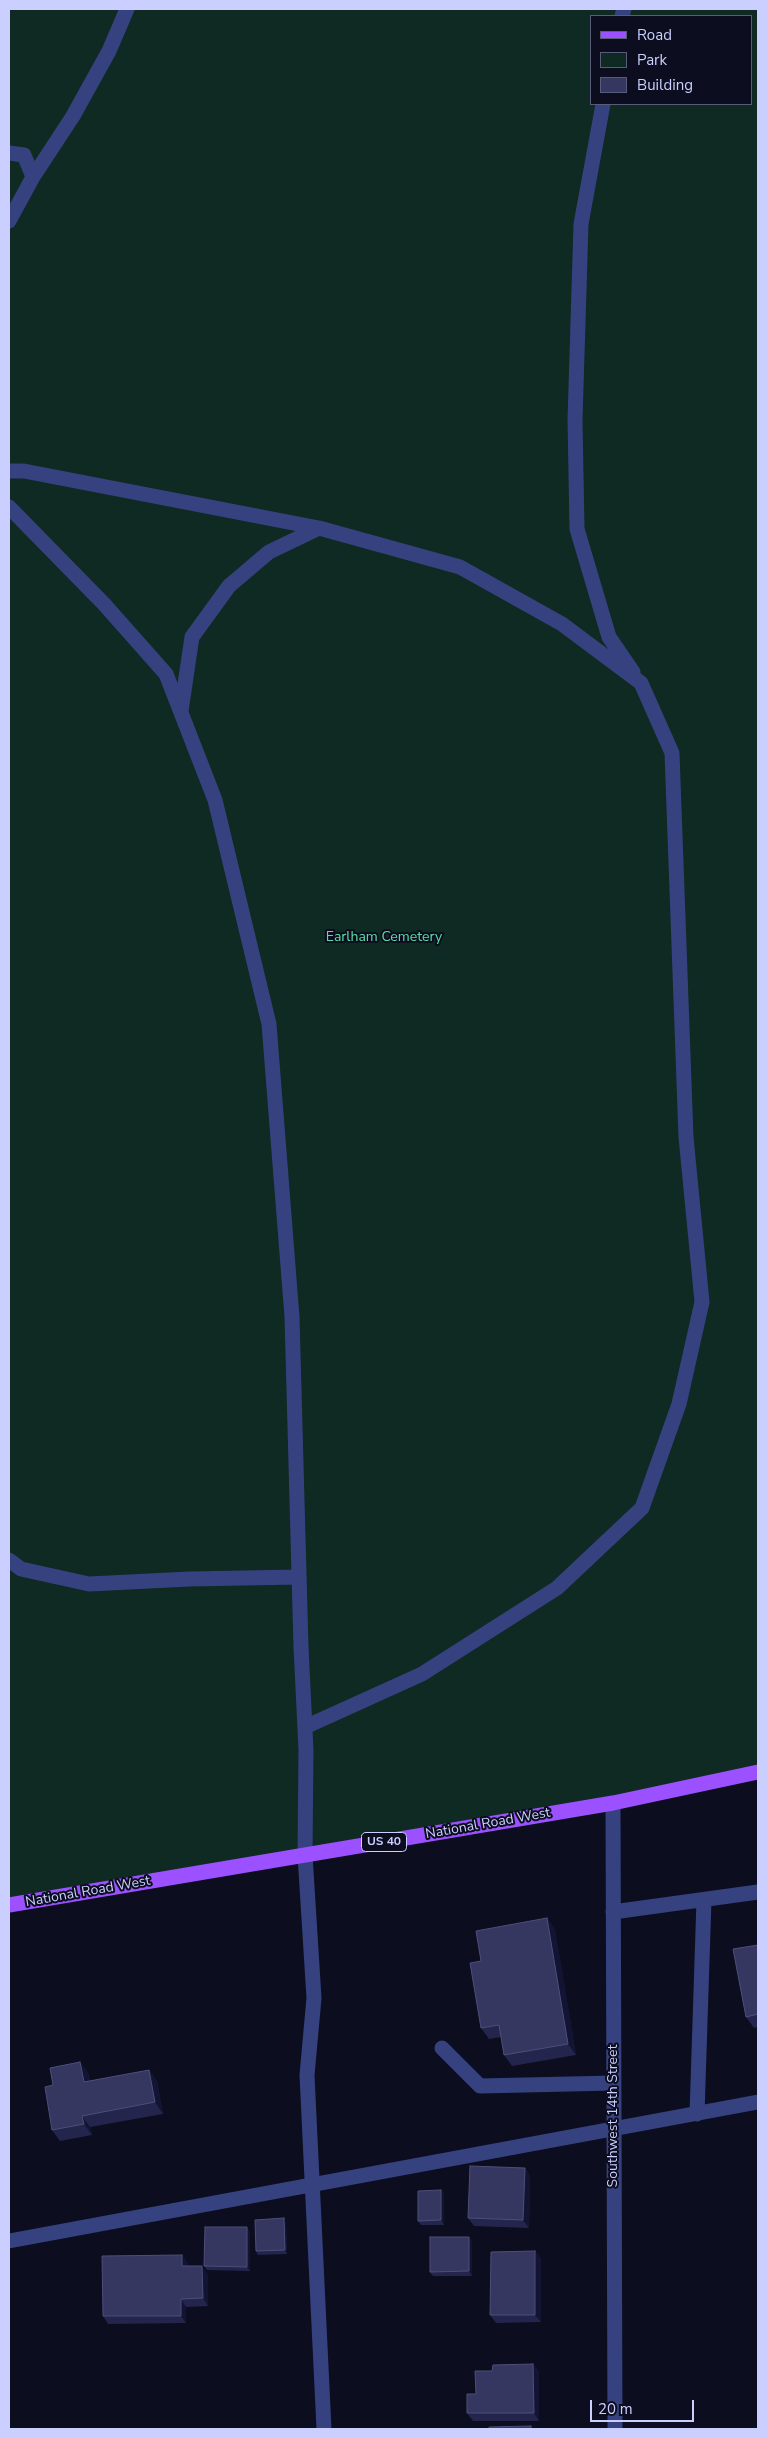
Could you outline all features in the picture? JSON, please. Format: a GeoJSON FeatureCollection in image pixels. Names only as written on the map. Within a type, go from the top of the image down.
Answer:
{"type":"FeatureCollection","features":[{"type":"Feature","properties":{"kind":"main road","name":"National Road West"},"geometry":{"type":"LineString","coordinates":[[9,1906],[613,1803],[758,1772]]}},
{"type":"Feature","properties":{"kind":"street"},"geometry":{"type":"LineString","coordinates":[[9,221],[33,177],[82,100],[109,51],[127,9]]}},
{"type":"Feature","properties":{"kind":"street"},"geometry":{"type":"LineString","coordinates":[[305,1726],[422,1674],[557,1588],[642,1508],[679,1404],[702,1302],[686,1137],[672,753],[642,683],[609,637],[577,529],[575,420],[581,224],[603,105]]}},
{"type":"Feature","properties":{"kind":"street"},"geometry":{"type":"LineString","coordinates":[[9,153],[24,155],[33,177]]}},
{"type":"Feature","properties":{"kind":"street"},"geometry":{"type":"LineString","coordinates":[[9,472],[24,471],[319,528],[460,566],[562,624],[642,683]]}},
{"type":"Feature","properties":{"kind":"street"},"geometry":{"type":"LineString","coordinates":[[9,507],[104,604],[166,674],[215,800],[269,1024],[292,1317],[305,1726],[305,1855],[314,1998],[307,2075],[324,2429]]}},
{"type":"Feature","properties":{"kind":"street"},"geometry":{"type":"LineString","coordinates":[[181,712],[192,637],[229,586],[269,552],[319,528]]}},
{"type":"Feature","properties":{"kind":"street"},"geometry":{"type":"LineString","coordinates":[[9,1560],[21,1569],[89,1584],[189,1579],[299,1577]]}},
{"type":"Feature","properties":{"kind":"street","name":"Southwest 14th Street"},"geometry":{"type":"LineString","coordinates":[[613,1803],[615,2429]]}},
{"type":"Feature","properties":{"kind":"street"},"geometry":{"type":"LineString","coordinates":[[613,1912],[758,1892]]}},
{"type":"Feature","properties":{"kind":"street"},"geometry":{"type":"LineString","coordinates":[[697,2114],[704,1900]]}},
{"type":"Feature","properties":{"kind":"street"},"geometry":{"type":"LineString","coordinates":[[442,2048],[480,2086],[614,2082]]}},
{"type":"Feature","properties":{"kind":"street"},"geometry":{"type":"LineString","coordinates":[[9,2241],[758,2102]]}},
{"type":"Feature","properties":{"kind":"green space","name":"Earlham Cemetery"},"geometry":{"type":"Polygon","coordinates":[[[9,9],[758,9],[758,1772],[9,1905],[9,9]]]}},
{"type":"Feature","properties":{"kind":"building"},"geometry":{"type":"Polygon","coordinates":[[[547,1918],[568,2044],[504,2055],[499,2025],[481,2028],[470,1963],[481,1961],[476,1931],[547,1918]]]}},
{"type":"Feature","properties":{"kind":"building"},"geometry":{"type":"Polygon","coordinates":[[[758,1945],[758,2014],[746,2017],[733,1949],[758,1945]]]}},
{"type":"Feature","properties":{"kind":"building"},"geometry":{"type":"Polygon","coordinates":[[[80,2062],[84,2082],[149,2070],[155,2102],[82,2116],[84,2124],[52,2130],[45,2087],[53,2085],[50,2068],[80,2062]]]}},
{"type":"Feature","properties":{"kind":"building"},"geometry":{"type":"Polygon","coordinates":[[[470,2166],[525,2168],[523,2220],[468,2218],[470,2166]]]}},
{"type":"Feature","properties":{"kind":"building"},"geometry":{"type":"Polygon","coordinates":[[[441,2190],[441,2220],[418,2221],[418,2191],[441,2190]]]}},
{"type":"Feature","properties":{"kind":"building"},"geometry":{"type":"Polygon","coordinates":[[[284,2218],[285,2250],[256,2251],[255,2220],[284,2218]]]}},
{"type":"Feature","properties":{"kind":"building"},"geometry":{"type":"Polygon","coordinates":[[[205,2227],[247,2227],[247,2267],[204,2266],[205,2227]]]}},
{"type":"Feature","properties":{"kind":"building"},"geometry":{"type":"Polygon","coordinates":[[[430,2237],[469,2237],[469,2271],[430,2272],[430,2237]]]}},
{"type":"Feature","properties":{"kind":"building"},"geometry":{"type":"Polygon","coordinates":[[[535,2251],[535,2315],[490,2315],[491,2252],[535,2251]]]}},
{"type":"Feature","properties":{"kind":"building"},"geometry":{"type":"Polygon","coordinates":[[[182,2255],[182,2266],[202,2266],[203,2298],[181,2299],[181,2316],[103,2316],[102,2256],[182,2255]]]}},
{"type":"Feature","properties":{"kind":"building"},"geometry":{"type":"Polygon","coordinates":[[[533,2364],[534,2413],[467,2413],[467,2394],[476,2394],[475,2371],[492,2371],[493,2365],[533,2364]]]}},
{"type":"Feature","properties":{"kind":"building"},"geometry":{"type":"Polygon","coordinates":[[[531,2426],[531,2429],[489,2429],[489,2427],[531,2426]]]}}]}
